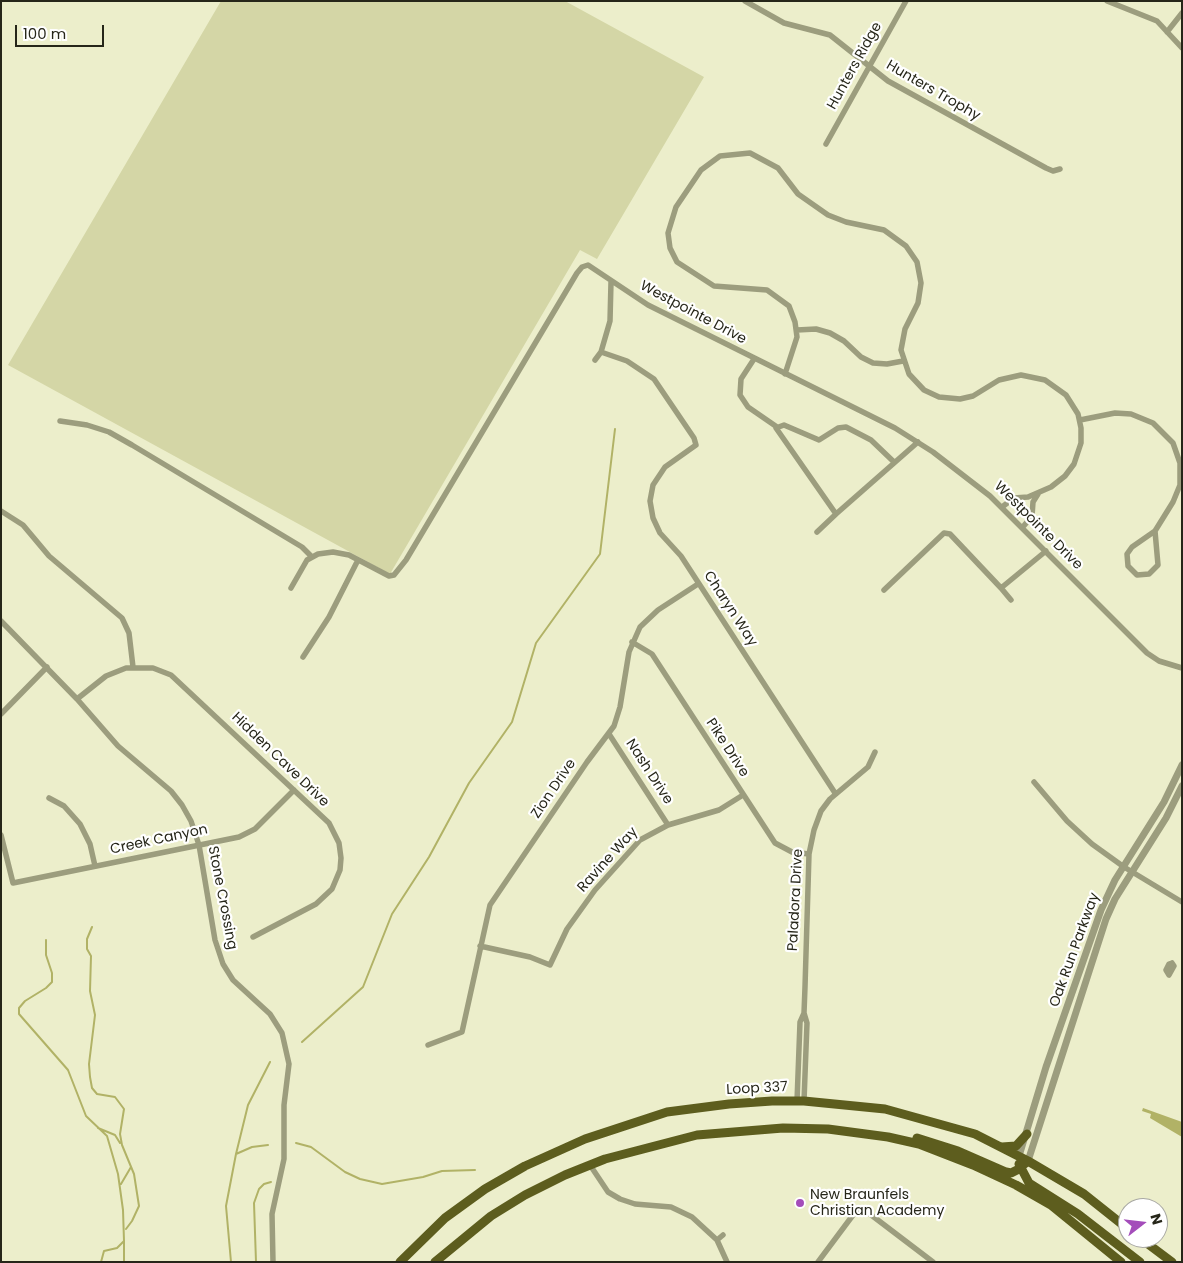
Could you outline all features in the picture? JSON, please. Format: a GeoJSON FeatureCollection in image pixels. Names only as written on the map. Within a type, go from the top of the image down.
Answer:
{"type":"FeatureCollection","features":[{"type":"Feature","properties":{"kind":"main road","name":"Loop 337"},"geometry":{"type":"LineString","coordinates":[[400,1262],[445,1218],[485,1189],[525,1166],[585,1139],[668,1112],[729,1104],[801,1101],[885,1108],[975,1134],[1023,1158],[1084,1194],[1118,1221]]}},
{"type":"Feature","properties":{"kind":"main road"},"geometry":{"type":"LineString","coordinates":[[435,1262],[476,1227],[508,1204],[544,1184],[590,1165],[632,1151],[697,1135],[754,1129],[787,1122],[868,1128],[924,1140],[1011,1173],[1020,1168],[1023,1158]]}},
{"type":"Feature","properties":{"kind":"main road"},"geometry":{"type":"LineString","coordinates":[[754,1129],[828,1129],[888,1137],[919,1144],[973,1165],[1039,1198],[1121,1262]]}},
{"type":"Feature","properties":{"kind":"main road"},"geometry":{"type":"LineString","coordinates":[[999,1146],[1016,1146],[1027,1134]]}},
{"type":"Feature","properties":{"kind":"main road"},"geometry":{"type":"LineString","coordinates":[[1020,1168],[1029,1183],[1078,1214],[1140,1262]]}},
{"type":"Feature","properties":{"kind":"main road"},"geometry":{"type":"LineString","coordinates":[[1153,1248],[1172,1262]]}},
{"type":"Feature","properties":{"kind":"street","name":"Hunters Trophy"},"geometry":{"type":"LineString","coordinates":[[744,1],[784,23],[830,35],[888,81],[1041,165],[1053,171],[1060,170]]}},
{"type":"Feature","properties":{"kind":"street","name":"Hunters Ridge"},"geometry":{"type":"LineString","coordinates":[[826,144],[906,1]]}},
{"type":"Feature","properties":{"kind":"street"},"geometry":{"type":"LineString","coordinates":[[1107,1],[1149,17],[1162,25],[1182,48]]}},
{"type":"Feature","properties":{"kind":"street"},"geometry":{"type":"LineString","coordinates":[[1167,32],[1182,13]]}},
{"type":"Feature","properties":{"kind":"street"},"geometry":{"type":"LineString","coordinates":[[785,374],[796,346],[797,330],[788,306],[767,290],[714,286],[677,262],[674,255],[668,233],[676,206],[701,170],[720,156],[750,153],[778,168],[798,194],[828,214],[846,222],[884,230],[906,246],[917,262],[921,283],[918,303],[902,339],[903,361],[908,374],[918,386],[931,394],[946,399],[973,396],[998,380],[1013,376],[1038,378],[1053,384],[1066,395],[1080,420],[1081,443],[1074,464],[1058,482],[1040,493],[1014,498],[1002,507]]}},
{"type":"Feature","properties":{"kind":"street","name":"Westpointe Drive"},"geometry":{"type":"LineString","coordinates":[[312,557],[340,552],[389,576],[394,575],[406,560],[579,270],[585,266],[590,266],[611,282],[648,305],[918,442],[960,472],[1002,507],[1147,653],[1159,661],[1182,668]]}},
{"type":"Feature","properties":{"kind":"street"},"geometry":{"type":"LineString","coordinates":[[595,360],[601,352],[610,321],[611,282]]}},
{"type":"Feature","properties":{"kind":"street"},"geometry":{"type":"LineString","coordinates":[[797,330],[816,329],[830,333],[844,341],[861,357],[873,363],[887,364],[903,361]]}},
{"type":"Feature","properties":{"kind":"street","name":"Charyn Way"},"geometry":{"type":"LineString","coordinates":[[601,352],[627,361],[654,379],[694,438],[696,445],[662,471],[653,485],[650,501],[656,527],[681,556],[835,793]]}},
{"type":"Feature","properties":{"kind":"street"},"geometry":{"type":"LineString","coordinates":[[754,359],[741,379],[740,395],[748,407],[777,427],[777,430],[836,514]]}},
{"type":"Feature","properties":{"kind":"street"},"geometry":{"type":"LineString","coordinates":[[1080,420],[1115,413],[1131,414],[1153,423],[1173,443],[1180,463],[1180,485],[1173,502],[1155,532],[1132,547],[1127,554],[1128,566],[1137,575],[1149,574],[1158,565],[1155,532]]}},
{"type":"Feature","properties":{"kind":"street"},"geometry":{"type":"LineString","coordinates":[[60,421],[87,425],[109,432],[302,547],[312,557],[303,564],[291,588]]}},
{"type":"Feature","properties":{"kind":"street"},"geometry":{"type":"LineString","coordinates":[[777,427],[784,425],[819,440],[838,428],[846,427],[871,440],[894,462]]}},
{"type":"Feature","properties":{"kind":"street"},"geometry":{"type":"LineString","coordinates":[[817,532],[918,442]]}},
{"type":"Feature","properties":{"kind":"street"},"geometry":{"type":"LineString","coordinates":[[1022,528],[1032,516],[1033,505],[1040,493]]}},
{"type":"Feature","properties":{"kind":"street"},"geometry":{"type":"LineString","coordinates":[[1024,497],[1033,505]]}},
{"type":"Feature","properties":{"kind":"street"},"geometry":{"type":"LineString","coordinates":[[1,512],[23,525],[53,560],[122,618],[129,633],[133,667]]}},
{"type":"Feature","properties":{"kind":"street"},"geometry":{"type":"LineString","coordinates":[[884,590],[944,533],[950,534],[1011,600]]}},
{"type":"Feature","properties":{"kind":"street"},"geometry":{"type":"LineString","coordinates":[[1001,588],[1046,551]]}},
{"type":"Feature","properties":{"kind":"street"},"geometry":{"type":"LineString","coordinates":[[303,657],[329,617],[358,560]]}},
{"type":"Feature","properties":{"kind":"street","name":"Zion Drive"},"geometry":{"type":"LineString","coordinates":[[428,1044],[462,1032],[490,905],[587,762],[609,734],[620,707],[624,674],[632,642],[644,622],[698,584]]}},
{"type":"Feature","properties":{"kind":"street","name":"Stone Crossing"},"geometry":{"type":"LineString","coordinates":[[1,620],[78,699],[118,746],[171,791],[187,812],[199,845],[215,940],[222,964],[233,980],[274,1020],[282,1033],[288,1056],[288,1079],[284,1104],[284,1159],[272,1214],[273,1262]]}},
{"type":"Feature","properties":{"kind":"street","name":"Pike Drive"},"geometry":{"type":"LineString","coordinates":[[632,642],[652,654],[775,843],[792,852],[810,854]]}},
{"type":"Feature","properties":{"kind":"street"},"geometry":{"type":"LineString","coordinates":[[1,714],[47,667]]}},
{"type":"Feature","properties":{"kind":"street","name":"Hidden Cave Drive"},"geometry":{"type":"LineString","coordinates":[[78,699],[106,676],[133,667],[163,671],[182,683],[334,830],[339,843],[340,870],[332,889],[316,904],[253,937]]}},
{"type":"Feature","properties":{"kind":"street","name":"Nash Drive"},"geometry":{"type":"LineString","coordinates":[[609,734],[668,824]]}},
{"type":"Feature","properties":{"kind":"street","name":"Paladora Drive"},"geometry":{"type":"LineString","coordinates":[[801,1101],[807,1023],[804,1013],[810,854],[817,821],[825,805],[835,793],[868,767],[875,752]]}},
{"type":"Feature","properties":{"kind":"street","name":"Oak Run Parkway"},"geometry":{"type":"LineString","coordinates":[[1023,1158],[1027,1134],[1046,1067],[1099,915],[1124,867],[1164,802],[1182,765]]}},
{"type":"Feature","properties":{"kind":"street"},"geometry":{"type":"LineString","coordinates":[[1034,782],[1074,828],[1124,867],[1182,902]]}},
{"type":"Feature","properties":{"kind":"street","name":"Oak Run Parkway"},"geometry":{"type":"LineString","coordinates":[[1023,1158],[1106,919],[1115,898],[1178,797],[1182,786]]}},
{"type":"Feature","properties":{"kind":"street","name":"Creek Canyon"},"geometry":{"type":"LineString","coordinates":[[1,835],[13,883],[239,837],[248,833],[266,819],[294,790]]}},
{"type":"Feature","properties":{"kind":"street","name":"Ravine Way"},"geometry":{"type":"LineString","coordinates":[[480,946],[530,957],[550,965],[567,930],[595,890],[635,844],[647,834],[668,824],[719,810],[743,795]]}},
{"type":"Feature","properties":{"kind":"street"},"geometry":{"type":"LineString","coordinates":[[49,798],[64,806],[80,824],[90,844],[95,866]]}},
{"type":"Feature","properties":{"kind":"street"},"geometry":{"type":"LineString","coordinates":[[590,1165],[604,1187],[614,1196],[635,1204],[677,1209],[701,1224],[717,1240],[727,1262]]}},
{"type":"Feature","properties":{"kind":"street"},"geometry":{"type":"LineString","coordinates":[[818,1262],[860,1208],[933,1262]]}},
{"type":"Feature","properties":{"kind":"street"},"geometry":{"type":"LineString","coordinates":[[717,1240],[723,1235]]}},
{"type":"Feature","properties":{"kind":"street"},"geometry":{"type":"LineString","coordinates":[[922,1262],[926,1256]]}},
{"type":"Feature","properties":{"kind":"green space"},"geometry":{"type":"Polygon","coordinates":[[[221,1],[565,1],[704,77],[597,259],[580,250],[390,574],[8,365],[221,1]]]}},
{"type":"Feature","properties":{"kind":"shaded area"},"geometry":{"type":"Polygon","coordinates":[[[1143,1108],[1182,1122],[1182,1137],[1150,1118],[1151,1114],[1142,1111],[1143,1108]]]}},
{"type":"Feature","properties":{"kind":"waterway"},"geometry":{"type":"LineString","coordinates":[[302,1042],[363,987],[392,914],[429,857],[469,783],[512,722],[536,643],[600,554],[615,429]]}},
{"type":"Feature","properties":{"kind":"waterway"},"geometry":{"type":"LineString","coordinates":[[92,927],[87,939],[87,949],[91,956],[90,991],[95,1015],[89,1064],[90,1077],[92,1088],[97,1094],[115,1097],[124,1109],[120,1134],[122,1145],[134,1174],[139,1206],[126,1229]]}},
{"type":"Feature","properties":{"kind":"waterway"},"geometry":{"type":"LineString","coordinates":[[46,940],[46,955],[52,973],[52,982],[25,1001],[19,1008],[19,1014],[68,1070],[86,1116],[107,1136],[118,1174],[123,1210],[124,1241],[117,1248],[104,1251],[101,1262]]}},
{"type":"Feature","properties":{"kind":"waterway"},"geometry":{"type":"LineString","coordinates":[[231,1262],[226,1206],[236,1154],[248,1105],[270,1062]]}},
{"type":"Feature","properties":{"kind":"waterway"},"geometry":{"type":"LineString","coordinates":[[98,1128],[115,1135],[120,1143]]}},
{"type":"Feature","properties":{"kind":"waterway"},"geometry":{"type":"LineString","coordinates":[[296,1143],[311,1147],[345,1172],[360,1179],[382,1184],[423,1177],[442,1171],[475,1170]]}},
{"type":"Feature","properties":{"kind":"waterway"},"geometry":{"type":"LineString","coordinates":[[236,1154],[252,1147],[268,1145]]}},
{"type":"Feature","properties":{"kind":"waterway"},"geometry":{"type":"LineString","coordinates":[[121,1184],[131,1167]]}},
{"type":"Feature","properties":{"kind":"waterway"},"geometry":{"type":"LineString","coordinates":[[256,1262],[254,1203],[259,1189],[264,1184],[271,1182]]}},
{"type":"Feature","properties":{"kind":"waterway"},"geometry":{"type":"LineString","coordinates":[[124,1241],[124,1262]]}},
{"type":"Feature","properties":{"kind":"place","name":"New Braunfels Christian Academy"},"geometry":{"type":"Point","coordinates":[800,1203]}}]}
